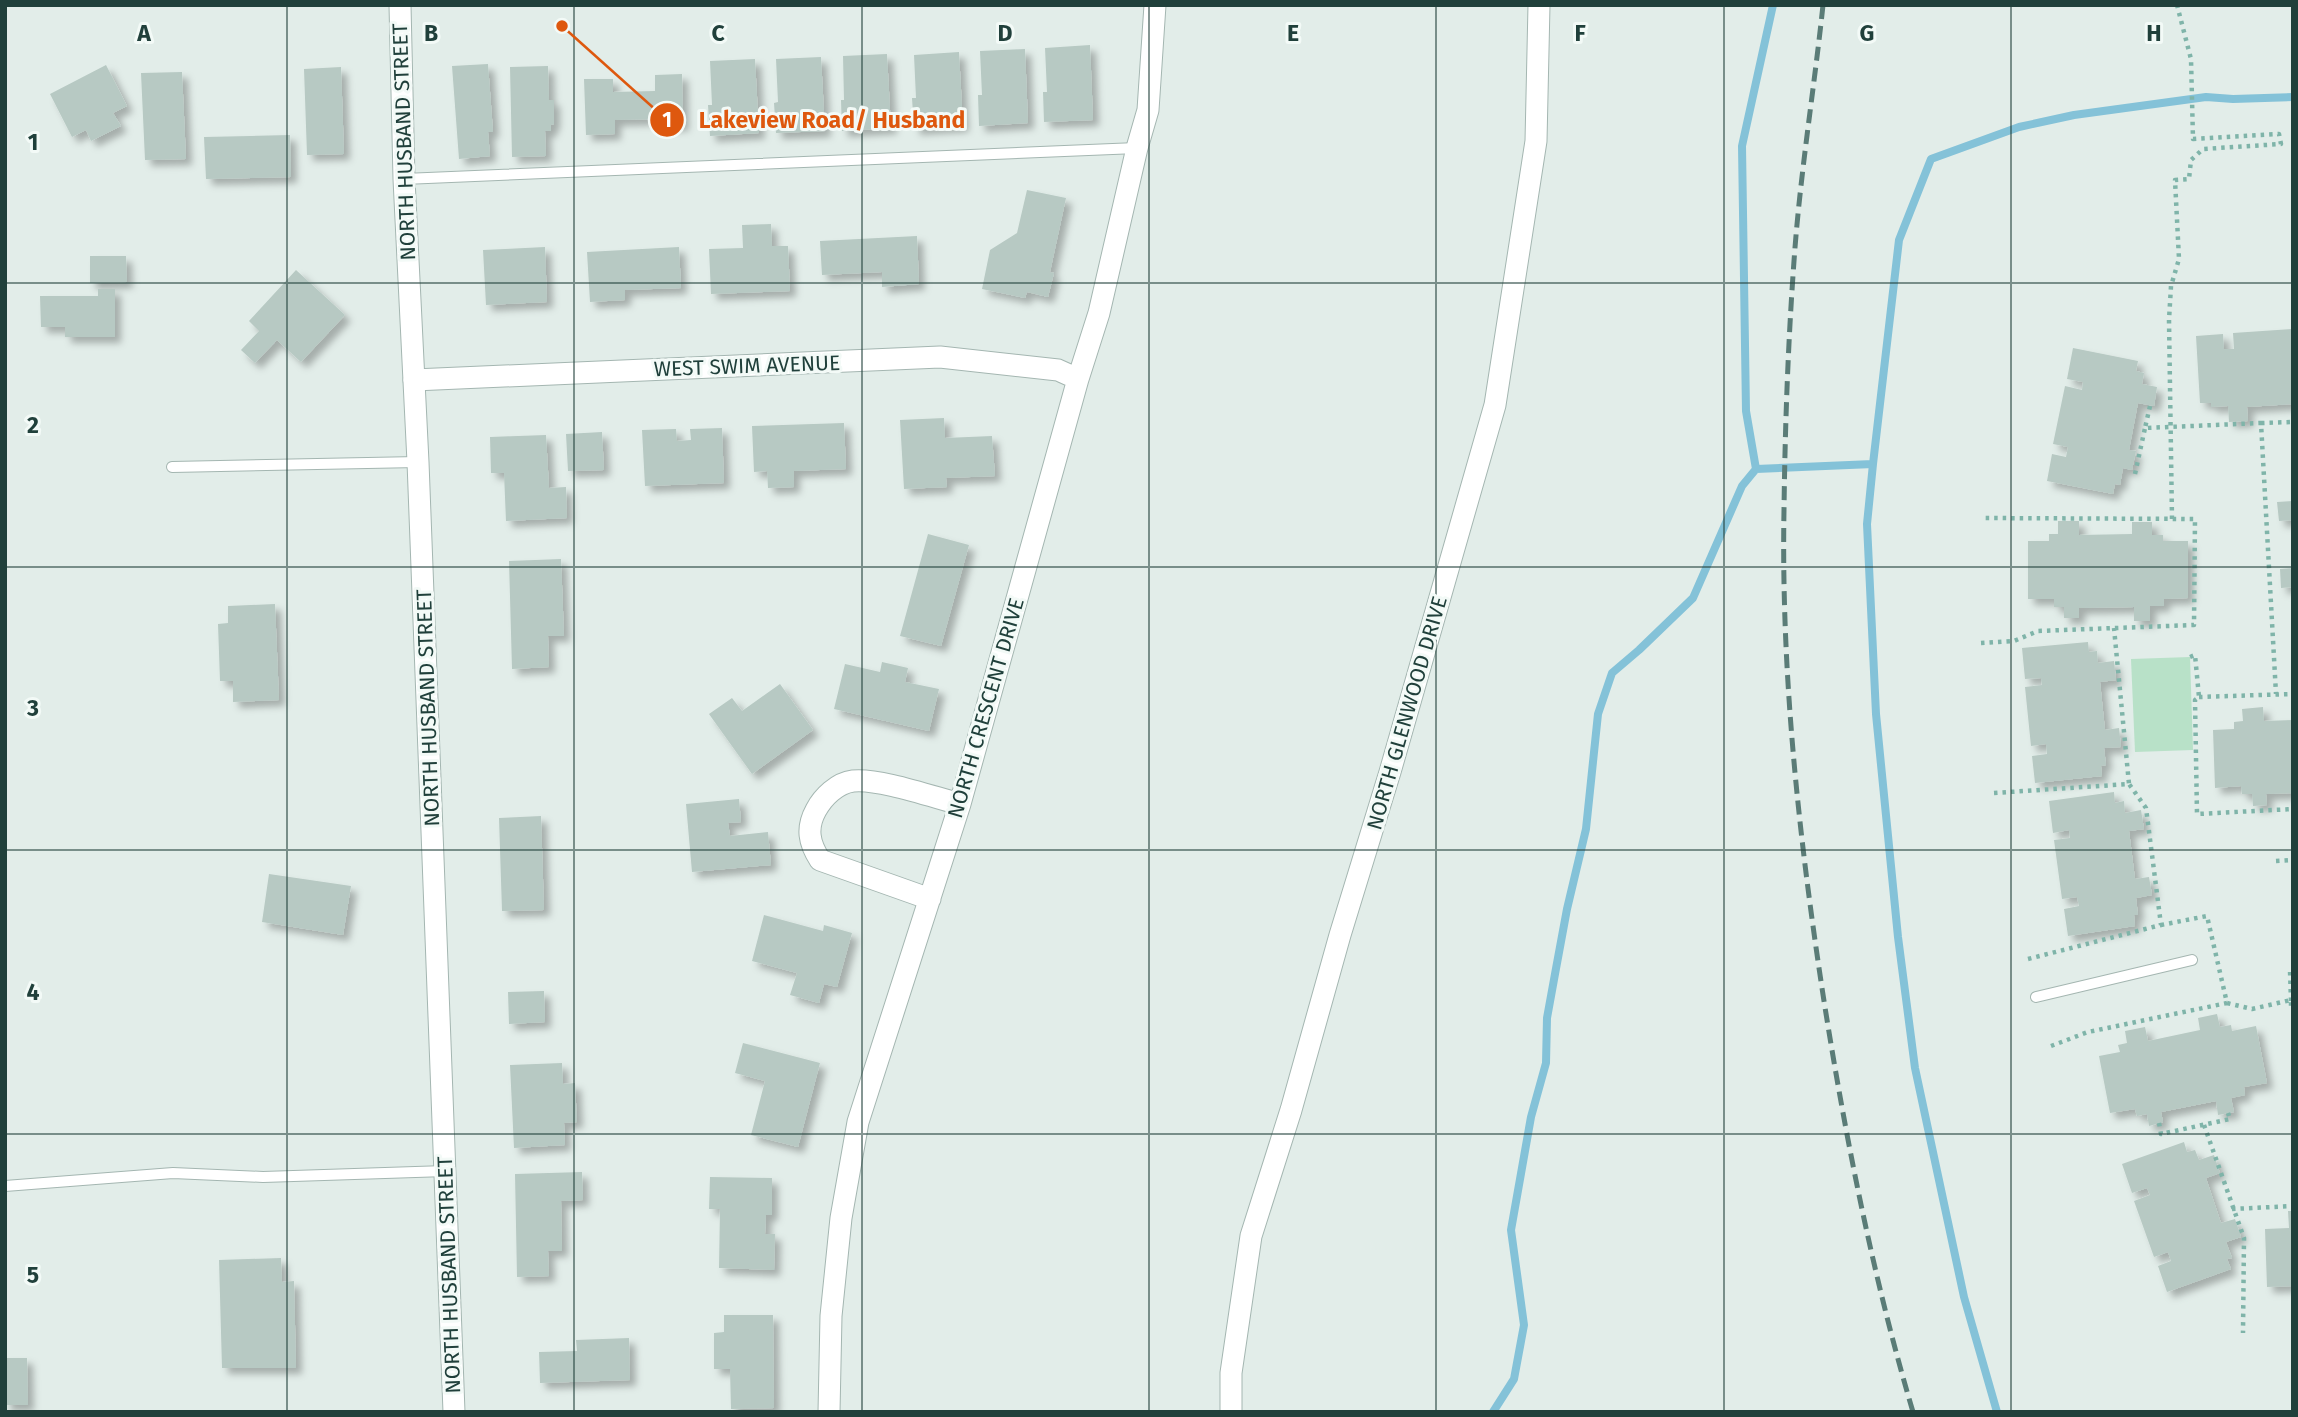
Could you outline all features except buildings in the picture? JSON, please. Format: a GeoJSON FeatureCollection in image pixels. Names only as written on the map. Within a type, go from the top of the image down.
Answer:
{"type":"FeatureCollection","features":[{"type":"Feature","properties":{"kind":"street","name":"NORTH HUSBAND STREET"},"geometry":{"type":"LineString","coordinates":[[400,5],[404,178],[418,462],[454,1412]]}},
{"type":"Feature","properties":{"kind":"street","name":"NORTH CRESCENT DRIVE"},"geometry":{"type":"LineString","coordinates":[[829,1412],[831,1317],[841,1218],[858,1122],[960,804],[1078,379],[1099,313],[1148,110],[1155,5]]}},
{"type":"Feature","properties":{"kind":"street","name":"NORTH GLENWOOD DRIVE"},"geometry":{"type":"LineString","coordinates":[[1231,1412],[1231,1373],[1251,1236],[1291,1110],[1495,405],[1536,141],[1539,5]]}},
{"type":"Feature","properties":{"kind":"street","name":"WEST SWIM AVENUE"},"geometry":{"type":"LineString","coordinates":[[414,380],[940,358],[1058,370],[1078,379]]}},
{"type":"Feature","properties":{"kind":"street"},"geometry":{"type":"LineString","coordinates":[[930,899],[820,860],[810,844],[810,821],[822,799],[851,781],[869,781],[960,804]]}},
{"type":"Feature","properties":{"kind":"lane"},"geometry":{"type":"LineString","coordinates":[[404,178],[1137,148]]}},
{"type":"Feature","properties":{"kind":"lane"},"geometry":{"type":"LineString","coordinates":[[172,467],[418,462]]}},
{"type":"Feature","properties":{"kind":"lane"},"geometry":{"type":"LineString","coordinates":[[2036,997],[2192,960]]}},
{"type":"Feature","properties":{"kind":"lane"},"geometry":{"type":"LineString","coordinates":[[5,1186],[173,1173],[263,1177],[446,1171]]}},
{"type":"Feature","properties":{"kind":"path"},"geometry":{"type":"LineString","coordinates":[[2172,519],[2171,286],[2179,259],[2175,180],[2189,179],[2192,160],[2203,149],[2281,144],[2279,134],[2193,139],[2191,58],[2177,5]]}},
{"type":"Feature","properties":{"kind":"path"},"geometry":{"type":"LineString","coordinates":[[2135,474],[2150,406]]}},
{"type":"Feature","properties":{"kind":"path"},"geometry":{"type":"LineString","coordinates":[[2145,428],[2293,422]]}},
{"type":"Feature","properties":{"kind":"path"},"geometry":{"type":"LineString","coordinates":[[2261,424],[2276,694]]}},
{"type":"Feature","properties":{"kind":"path"},"geometry":{"type":"LineString","coordinates":[[1981,643],[2014,641],[2038,631],[2194,625],[2195,519],[1984,518]]}},
{"type":"Feature","properties":{"kind":"path"},"geometry":{"type":"LineString","coordinates":[[2114,628],[2129,784],[2146,808],[2161,925]]}},
{"type":"Feature","properties":{"kind":"path"},"geometry":{"type":"LineString","coordinates":[[2190,657],[2195,655],[2199,697]]}},
{"type":"Feature","properties":{"kind":"path"},"geometry":{"type":"LineString","coordinates":[[2293,694],[2199,697],[2195,700],[2197,814],[2293,809]]}},
{"type":"Feature","properties":{"kind":"path"},"geometry":{"type":"LineString","coordinates":[[1994,793],[2129,784]]}},
{"type":"Feature","properties":{"kind":"path"},"geometry":{"type":"LineString","coordinates":[[2276,861],[2293,860]]}},
{"type":"Feature","properties":{"kind":"path"},"geometry":{"type":"LineString","coordinates":[[2028,959],[2207,916],[2227,1003]]}},
{"type":"Feature","properties":{"kind":"path"},"geometry":{"type":"LineString","coordinates":[[2293,971],[2290,971],[2293,1007]]}},
{"type":"Feature","properties":{"kind":"path"},"geometry":{"type":"LineString","coordinates":[[2051,1046],[2088,1032],[2227,1003],[2252,1009],[2291,1000]]}},
{"type":"Feature","properties":{"kind":"path"},"geometry":{"type":"LineString","coordinates":[[2159,1124],[2161,1134],[2230,1119],[2228,1113]]}},
{"type":"Feature","properties":{"kind":"path"},"geometry":{"type":"LineString","coordinates":[[2204,1125],[2244,1238],[2243,1334]]}},
{"type":"Feature","properties":{"kind":"path"},"geometry":{"type":"LineString","coordinates":[[2232,1209],[2293,1206]]}},
{"type":"Feature","properties":{"kind":"green space"},"geometry":{"type":"Polygon","coordinates":[[[2190,657],[2193,750],[2135,752],[2131,659],[2190,657]]]}},
{"type":"Feature","properties":{"kind":"waterway"},"geometry":{"type":"LineString","coordinates":[[1493,1412],[1514,1379],[1524,1325],[1511,1230],[1531,1117],[1546,1063],[1547,1018],[1567,909],[1586,829],[1598,714],[1612,673],[1693,598],[1742,486],[1756,469],[1746,411],[1742,146],[1773,5]]}},
{"type":"Feature","properties":{"kind":"waterway"},"geometry":{"type":"LineString","coordinates":[[1756,469],[1873,464],[1899,240],[1931,159],[2019,127],[2074,115],[2206,97],[2293,97]]}},
{"type":"Feature","properties":{"kind":"waterway"},"geometry":{"type":"LineString","coordinates":[[1873,464],[1867,524],[1876,714],[1898,937],[1915,1068],[1964,1297],[1997,1412]]}},
{"type":"Feature","properties":{"kind":"railway"},"geometry":{"type":"LineString","coordinates":[[1823,5],[1803,165],[1788,354],[1784,479],[1785,633],[1800,818],[1832,1053],[1873,1259],[1913,1412]]}},
{"type":"Feature","properties":{"kind":"place","name":"Lakeview Road/ Husband"},"geometry":{"type":"Point","coordinates":[562,26]}}]}
